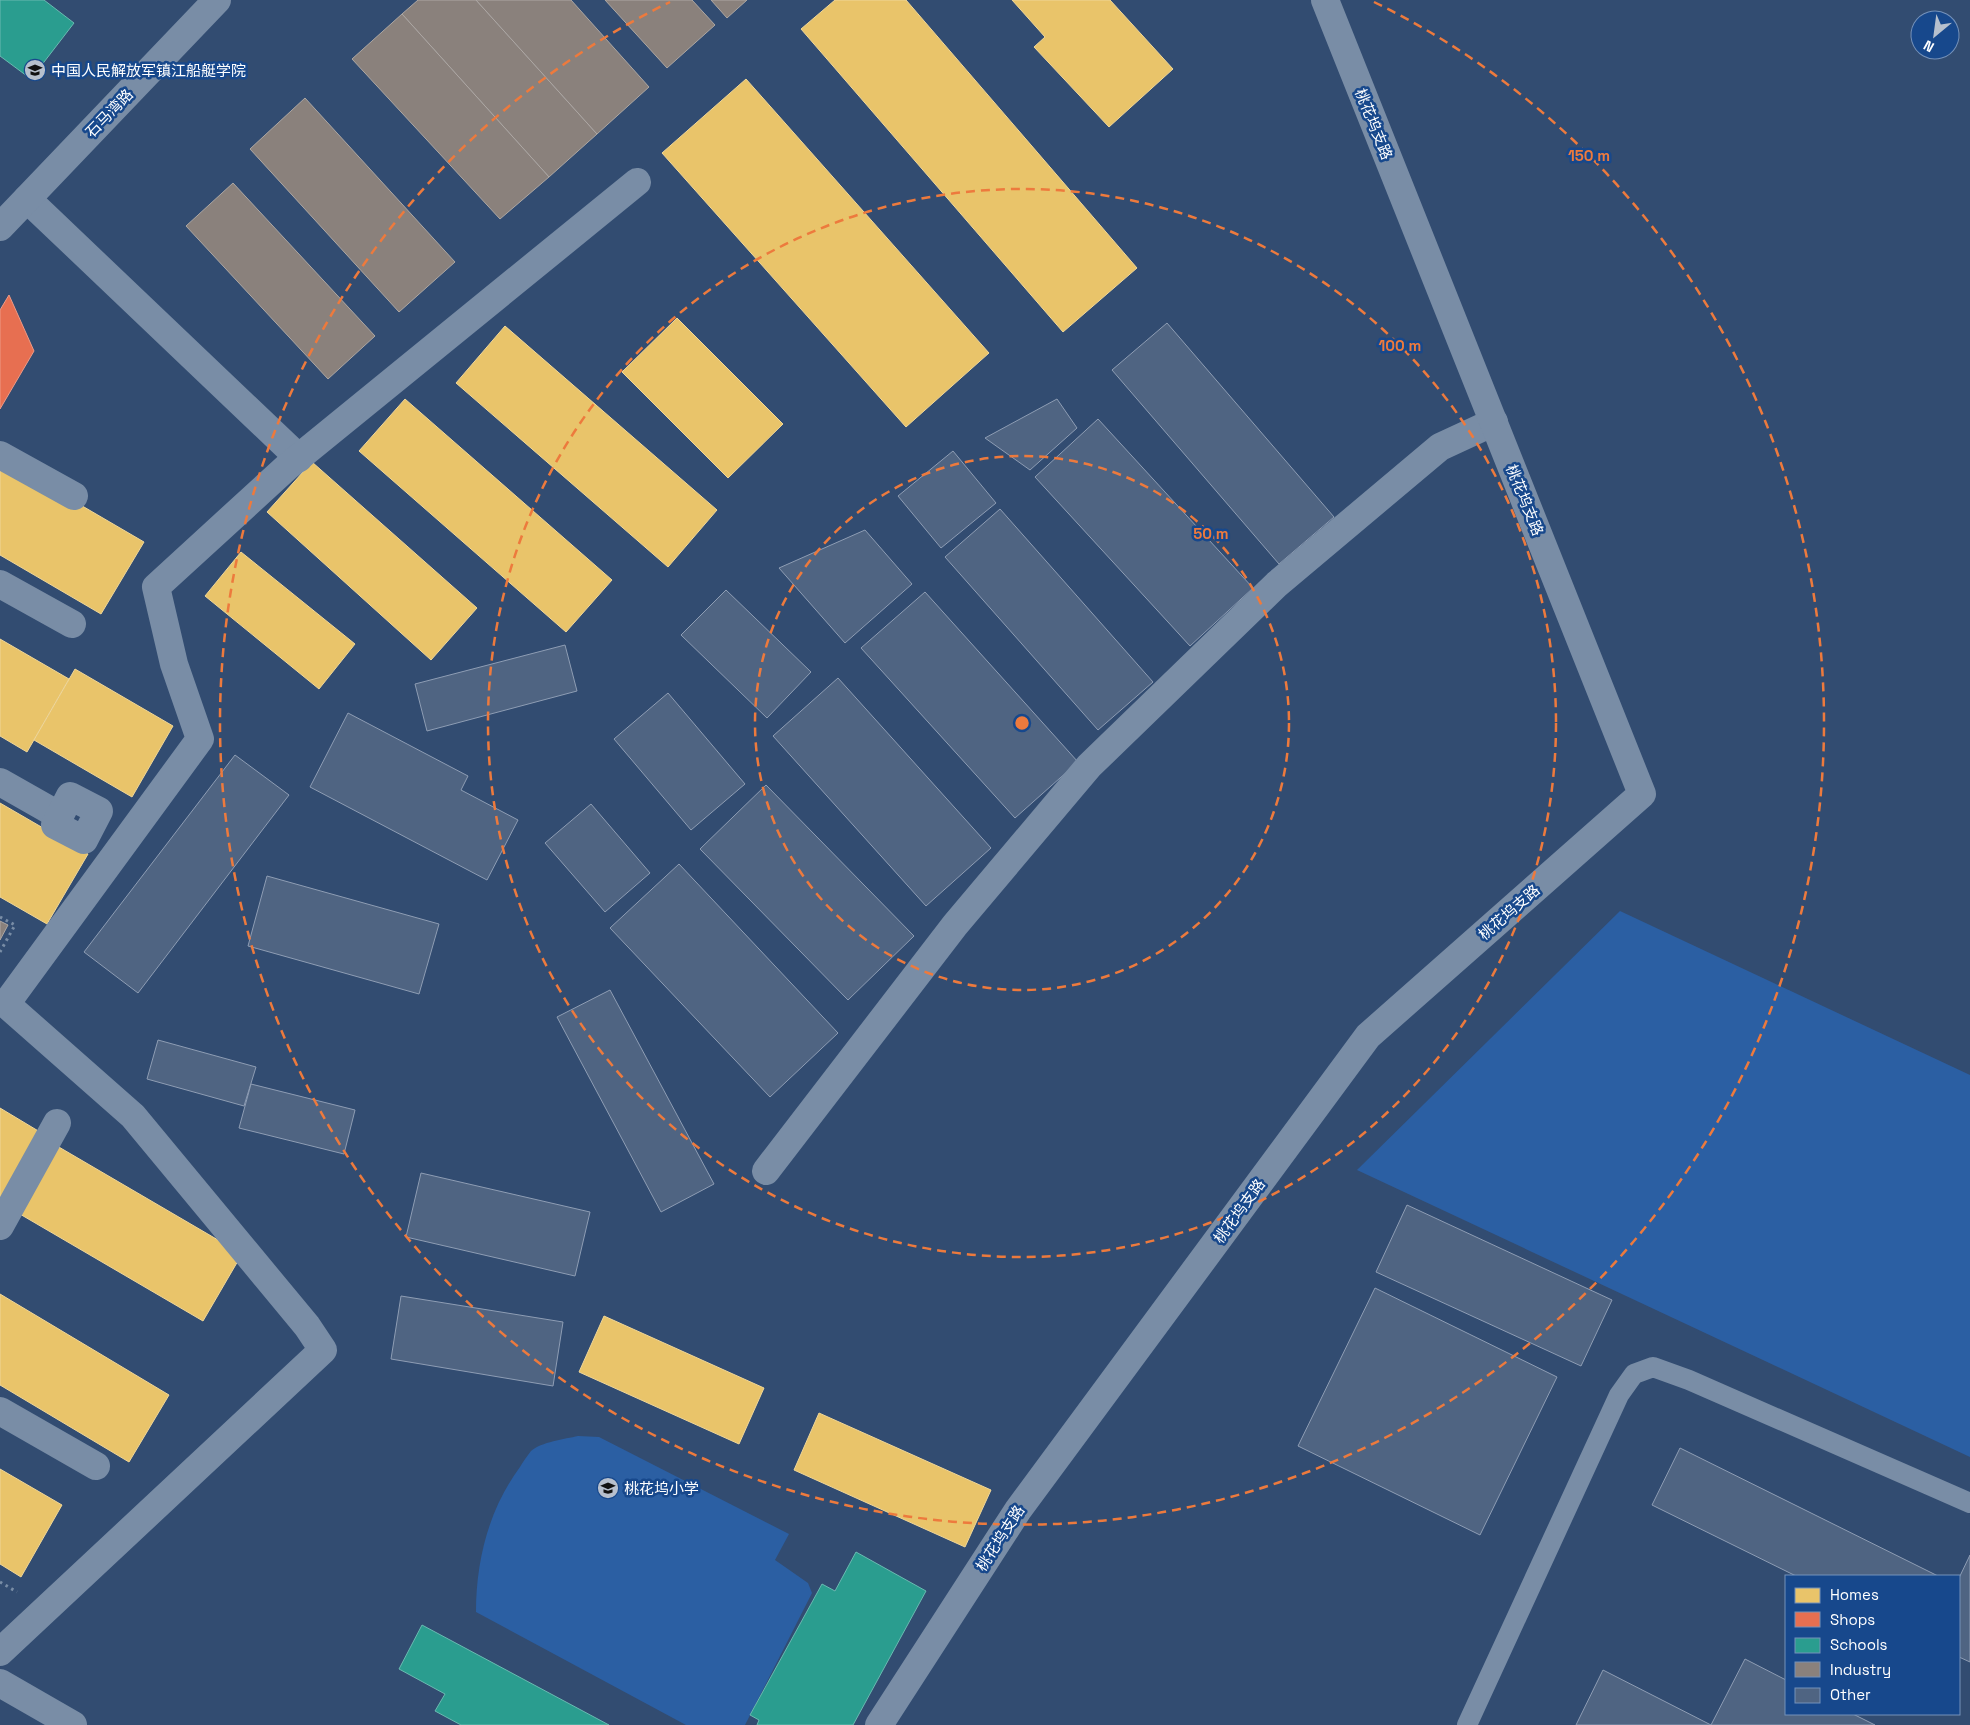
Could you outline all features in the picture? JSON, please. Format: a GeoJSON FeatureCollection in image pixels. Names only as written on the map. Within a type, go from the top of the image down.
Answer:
{"type":"FeatureCollection","features":[{"type":"Feature","properties":{"kind":"street","name":"石马湾路"},"geometry":{"type":"LineString","coordinates":[[0,226],[217,0]]}},
{"type":"Feature","properties":{"kind":"street","name":"桃花坞支路"},"geometry":{"type":"LineString","coordinates":[[879,1725],[1018,1510],[1368,1036],[1642,794],[1325,0]]}},
{"type":"Feature","properties":{"kind":"street"},"geometry":{"type":"LineString","coordinates":[[0,1652],[323,1350],[307,1326],[133,1116],[6,1004],[200,739],[174,664],[156,587],[299,458],[637,182]]}},
{"type":"Feature","properties":{"kind":"street"},"geometry":{"type":"LineString","coordinates":[[27,199],[299,458]]}},
{"type":"Feature","properties":{"kind":"street"},"geometry":{"type":"LineString","coordinates":[[766,1171],[955,925],[1089,766],[1277,584],[1440,447],[1494,422]]}},
{"type":"Feature","properties":{"kind":"street"},"geometry":{"type":"LineString","coordinates":[[0,455],[74,496]]}},
{"type":"Feature","properties":{"kind":"street"},"geometry":{"type":"LineString","coordinates":[[0,584],[72,624]]}},
{"type":"Feature","properties":{"kind":"street"},"geometry":{"type":"LineString","coordinates":[[0,782],[60,816]]}},
{"type":"Feature","properties":{"kind":"street"},"geometry":{"type":"LineString","coordinates":[[0,1226],[57,1123]]}},
{"type":"Feature","properties":{"kind":"street"},"geometry":{"type":"LineString","coordinates":[[0,1411],[96,1466]]}},
{"type":"Feature","properties":{"kind":"street"},"geometry":{"type":"LineString","coordinates":[[0,1683],[73,1725]]}},
{"type":"Feature","properties":{"kind":"lane"},"geometry":{"type":"LineString","coordinates":[[1467,1725],[1619,1395],[1634,1374],[1653,1367],[1689,1380],[1970,1503]]}},
{"type":"Feature","properties":{"kind":"path"},"geometry":{"type":"LineString","coordinates":[[0,916],[15,925],[0,952]]}},
{"type":"Feature","properties":{"kind":"path"},"geometry":{"type":"LineString","coordinates":[[0,1582],[22,1595]]}},
{"type":"Feature","properties":{"kind":"shaded area"},"geometry":{"type":"Polygon","coordinates":[[[1620,911],[1970,1075],[1970,1457],[1357,1170],[1620,911]]]}},
{"type":"Feature","properties":{"kind":"shaded area"},"geometry":{"type":"Polygon","coordinates":[[[578,1436],[599,1437],[789,1534],[775,1560],[808,1583],[812,1593],[745,1725],[686,1725],[476,1612],[479,1573],[486,1536],[492,1518],[509,1483],[535,1448],[553,1441],[578,1436]]]}},
{"type":"Feature","properties":{"kind":"building: Homes"},"geometry":{"type":"Polygon","coordinates":[[[835,0],[906,0],[1137,268],[1063,332],[801,29],[835,0]]]}},
{"type":"Feature","properties":{"kind":"building: Homes"},"geometry":{"type":"Polygon","coordinates":[[[1012,0],[1110,0],[1173,69],[1109,127],[1034,47],[1045,37],[1012,0]]]}},
{"type":"Feature","properties":{"kind":"building: Homes"},"geometry":{"type":"Polygon","coordinates":[[[746,79],[989,353],[906,427],[662,153],[746,79]]]}},
{"type":"Feature","properties":{"kind":"building: Homes"},"geometry":{"type":"Polygon","coordinates":[[[677,318],[783,424],[728,478],[622,372],[677,318]]]}},
{"type":"Feature","properties":{"kind":"building: Homes"},"geometry":{"type":"Polygon","coordinates":[[[505,326],[717,510],[668,567],[456,383],[505,326]]]}},
{"type":"Feature","properties":{"kind":"building: Homes"},"geometry":{"type":"Polygon","coordinates":[[[405,399],[612,580],[566,632],[359,451],[405,399]]]}},
{"type":"Feature","properties":{"kind":"building: Homes"},"geometry":{"type":"Polygon","coordinates":[[[0,458],[144,542],[101,614],[0,555],[0,458]]]}},
{"type":"Feature","properties":{"kind":"building: Homes"},"geometry":{"type":"Polygon","coordinates":[[[312,462],[477,608],[431,660],[267,512],[312,462]]]}},
{"type":"Feature","properties":{"kind":"building: Homes"},"geometry":{"type":"Polygon","coordinates":[[[241,552],[355,644],[319,689],[205,596],[241,552]]]}},
{"type":"Feature","properties":{"kind":"building: Homes"},"geometry":{"type":"Polygon","coordinates":[[[0,639],[69,679],[27,752],[0,736],[0,639]]]}},
{"type":"Feature","properties":{"kind":"building: Homes"},"geometry":{"type":"Polygon","coordinates":[[[75,669],[173,726],[132,797],[34,740],[75,669]]]}},
{"type":"Feature","properties":{"kind":"building: Homes"},"geometry":{"type":"Polygon","coordinates":[[[0,803],[88,854],[47,924],[0,897],[0,803]]]}},
{"type":"Feature","properties":{"kind":"building: Homes"},"geometry":{"type":"Polygon","coordinates":[[[0,1108],[45,1135],[0,1204],[0,1108]]]}},
{"type":"Feature","properties":{"kind":"building: Homes"},"geometry":{"type":"Polygon","coordinates":[[[52,1143],[242,1254],[203,1321],[13,1210],[52,1143]]]}},
{"type":"Feature","properties":{"kind":"building: Homes"},"geometry":{"type":"Polygon","coordinates":[[[0,1294],[169,1395],[129,1462],[0,1385],[0,1294]]]}},
{"type":"Feature","properties":{"kind":"building: Homes"},"geometry":{"type":"Polygon","coordinates":[[[604,1316],[764,1388],[739,1444],[579,1372],[604,1316]]]}},
{"type":"Feature","properties":{"kind":"building: Homes"},"geometry":{"type":"Polygon","coordinates":[[[819,1413],[991,1490],[965,1547],[794,1470],[819,1413]]]}},
{"type":"Feature","properties":{"kind":"building: Homes"},"geometry":{"type":"Polygon","coordinates":[[[0,1469],[62,1505],[21,1577],[0,1564],[0,1469]]]}},
{"type":"Feature","properties":{"kind":"building: Shops"},"geometry":{"type":"Polygon","coordinates":[[[9,295],[34,351],[0,409],[0,310],[9,295]]]}},
{"type":"Feature","properties":{"kind":"building: Schools"},"geometry":{"type":"Polygon","coordinates":[[[0,0],[44,0],[74,23],[31,79],[0,56],[0,0]]]}},
{"type":"Feature","properties":{"kind":"building: Schools"},"geometry":{"type":"Polygon","coordinates":[[[856,1552],[926,1591],[853,1725],[757,1725],[759,1720],[750,1715],[822,1584],[835,1591],[856,1552]]]}},
{"type":"Feature","properties":{"kind":"building: Schools"},"geometry":{"type":"Polygon","coordinates":[[[422,1625],[609,1725],[461,1725],[435,1711],[445,1694],[399,1669],[422,1625]]]}},
{"type":"Feature","properties":{"kind":"building: Industry"},"geometry":{"type":"Polygon","coordinates":[[[418,0],[476,0],[597,134],[549,177],[402,14],[418,0]]]}},
{"type":"Feature","properties":{"kind":"building: Industry"},"geometry":{"type":"Polygon","coordinates":[[[476,0],[571,0],[649,87],[597,134],[476,0]]]}},
{"type":"Feature","properties":{"kind":"building: Industry"},"geometry":{"type":"Polygon","coordinates":[[[605,0],[692,0],[715,25],[667,68],[605,0]]]}},
{"type":"Feature","properties":{"kind":"building: Industry"},"geometry":{"type":"Polygon","coordinates":[[[711,0],[747,0],[727,18],[711,0]]]}},
{"type":"Feature","properties":{"kind":"building: Industry"},"geometry":{"type":"Polygon","coordinates":[[[402,14],[549,177],[500,219],[352,59],[402,14]]]}},
{"type":"Feature","properties":{"kind":"building: Industry"},"geometry":{"type":"Polygon","coordinates":[[[305,98],[455,262],[399,312],[250,149],[305,98]]]}},
{"type":"Feature","properties":{"kind":"building: Industry"},"geometry":{"type":"Polygon","coordinates":[[[233,183],[375,336],[328,379],[186,226],[233,183]]]}},
{"type":"Feature","properties":{"kind":"building: Industry"},"geometry":{"type":"Polygon","coordinates":[[[0,921],[8,925],[0,940],[0,921]]]}},
{"type":"Feature","properties":{"kind":"building: Other"},"geometry":{"type":"Polygon","coordinates":[[[1167,323],[1334,517],[1279,564],[1112,370],[1167,323]]]}},
{"type":"Feature","properties":{"kind":"building: Other"},"geometry":{"type":"Polygon","coordinates":[[[1057,399],[1077,428],[1030,470],[985,438],[1057,399]]]}},
{"type":"Feature","properties":{"kind":"building: Other"},"geometry":{"type":"Polygon","coordinates":[[[1098,419],[1253,588],[1190,646],[1035,477],[1098,419]]]}},
{"type":"Feature","properties":{"kind":"building: Other"},"geometry":{"type":"Polygon","coordinates":[[[953,451],[996,503],[941,548],[898,496],[953,451]]]}},
{"type":"Feature","properties":{"kind":"building: Other"},"geometry":{"type":"Polygon","coordinates":[[[1000,509],[1153,682],[1098,730],[945,557],[1000,509]]]}},
{"type":"Feature","properties":{"kind":"building: Other"},"geometry":{"type":"Polygon","coordinates":[[[865,530],[912,584],[845,643],[779,568],[865,530]]]}},
{"type":"Feature","properties":{"kind":"building: Other"},"geometry":{"type":"Polygon","coordinates":[[[726,590],[811,672],[767,718],[681,635],[726,590]]]}},
{"type":"Feature","properties":{"kind":"building: Other"},"geometry":{"type":"Polygon","coordinates":[[[925,592],[1078,762],[1015,818],[861,648],[925,592]]]}},
{"type":"Feature","properties":{"kind":"building: Other"},"geometry":{"type":"Polygon","coordinates":[[[565,645],[577,691],[427,731],[415,684],[565,645]]]}},
{"type":"Feature","properties":{"kind":"building: Other"},"geometry":{"type":"Polygon","coordinates":[[[838,678],[991,848],[926,906],[773,736],[838,678]]]}},
{"type":"Feature","properties":{"kind":"building: Other"},"geometry":{"type":"Polygon","coordinates":[[[668,693],[745,784],[691,830],[614,739],[668,693]]]}},
{"type":"Feature","properties":{"kind":"building: Other"},"geometry":{"type":"Polygon","coordinates":[[[348,713],[468,776],[461,790],[518,820],[487,880],[310,787],[348,713]]]}},
{"type":"Feature","properties":{"kind":"building: Other"},"geometry":{"type":"Polygon","coordinates":[[[235,755],[289,795],[138,993],[84,952],[235,755]]]}},
{"type":"Feature","properties":{"kind":"building: Other"},"geometry":{"type":"Polygon","coordinates":[[[766,785],[914,936],[848,1000],[700,849],[766,785]]]}},
{"type":"Feature","properties":{"kind":"building: Other"},"geometry":{"type":"Polygon","coordinates":[[[591,804],[650,873],[605,912],[545,843],[591,804]]]}},
{"type":"Feature","properties":{"kind":"building: Other"},"geometry":{"type":"Polygon","coordinates":[[[679,864],[838,1033],[770,1097],[610,928],[679,864]]]}},
{"type":"Feature","properties":{"kind":"building: Other"},"geometry":{"type":"Polygon","coordinates":[[[267,876],[439,924],[419,994],[248,946],[267,876]]]}},
{"type":"Feature","properties":{"kind":"building: Other"},"geometry":{"type":"Polygon","coordinates":[[[610,990],[714,1184],[661,1212],[557,1017],[610,990]]]}},
{"type":"Feature","properties":{"kind":"building: Other"},"geometry":{"type":"Polygon","coordinates":[[[158,1040],[256,1067],[244,1106],[147,1079],[158,1040]]]}},
{"type":"Feature","properties":{"kind":"building: Other"},"geometry":{"type":"Polygon","coordinates":[[[251,1084],[355,1110],[344,1154],[239,1128],[251,1084]]]}},
{"type":"Feature","properties":{"kind":"building: Other"},"geometry":{"type":"Polygon","coordinates":[[[421,1173],[590,1212],[575,1276],[406,1237],[421,1173]]]}},
{"type":"Feature","properties":{"kind":"building: Other"},"geometry":{"type":"Polygon","coordinates":[[[1407,1205],[1612,1300],[1581,1366],[1376,1272],[1407,1205]]]}},
{"type":"Feature","properties":{"kind":"building: Other"},"geometry":{"type":"Polygon","coordinates":[[[1375,1288],[1557,1377],[1480,1535],[1298,1446],[1375,1288]]]}},
{"type":"Feature","properties":{"kind":"building: Other"},"geometry":{"type":"Polygon","coordinates":[[[401,1296],[563,1322],[553,1386],[391,1359],[401,1296]]]}},
{"type":"Feature","properties":{"kind":"building: Other"},"geometry":{"type":"Polygon","coordinates":[[[1680,1448],[1936,1575],[1794,1575],[1652,1505],[1680,1448]]]}},
{"type":"Feature","properties":{"kind":"building: Other"},"geometry":{"type":"Polygon","coordinates":[[[1970,1555],[1970,1662],[1960,1657],[1960,1576],[1970,1555]]]}},
{"type":"Feature","properties":{"kind":"building: Other"},"geometry":{"type":"Polygon","coordinates":[[[1745,1659],[1785,1679],[1785,1715],[1855,1715],[1875,1725],[1711,1725],[1745,1659]]]}},
{"type":"Feature","properties":{"kind":"building: Other"},"geometry":{"type":"Polygon","coordinates":[[[1603,1670],[1711,1725],[1576,1725],[1603,1670]]]}},
{"type":"Feature","properties":{"kind":"place","name":"中国人民解放军镇江船艇学院"},"geometry":{"type":"Point","coordinates":[35,70]}},
{"type":"Feature","properties":{"kind":"place","name":"桃花坞小学"},"geometry":{"type":"Point","coordinates":[608,1488]}}]}
